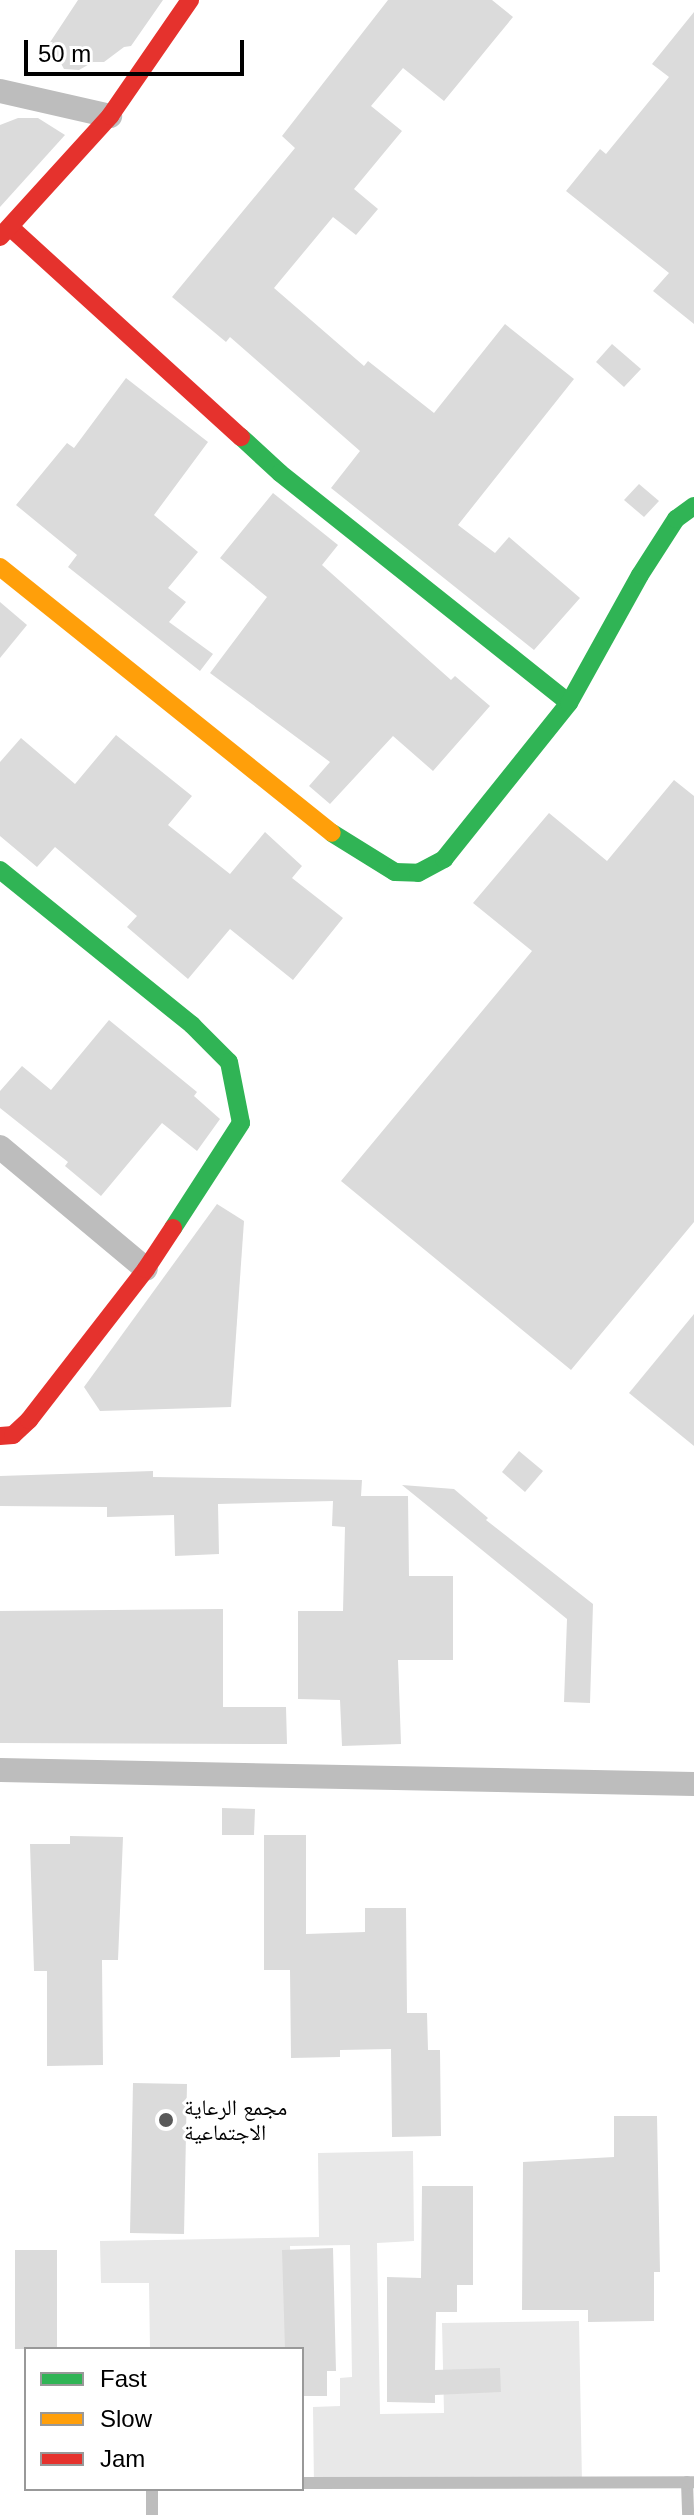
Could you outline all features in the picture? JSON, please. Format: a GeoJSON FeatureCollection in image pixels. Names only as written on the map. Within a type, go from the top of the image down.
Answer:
{"type":"FeatureCollection","features":[{"type":"Feature","properties":{"kind":"street"},"geometry":{"type":"LineString","coordinates":[[190,0],[110,116],[6,233],[280,473],[569,703]]}},
{"type":"Feature","properties":{"kind":"street"},"geometry":{"type":"LineString","coordinates":[[0,91],[110,116]]}},
{"type":"Feature","properties":{"kind":"street"},"geometry":{"type":"LineString","coordinates":[[0,567],[348,846],[395,872],[418,873],[444,859],[569,703],[640,575],[676,519],[694,506]]}},
{"type":"Feature","properties":{"kind":"street"},"geometry":{"type":"LineString","coordinates":[[0,870],[192,1025],[229,1062],[241,1123],[146,1269],[29,1420],[13,1435],[0,1436]]}},
{"type":"Feature","properties":{"kind":"street"},"geometry":{"type":"LineString","coordinates":[[0,1147],[146,1269]]}},
{"type":"Feature","properties":{"kind":"street"},"geometry":{"type":"LineString","coordinates":[[0,1770],[694,1784]]}},
{"type":"Feature","properties":{"kind":"lane"},"geometry":{"type":"LineString","coordinates":[[304,2483],[690,2482],[688,2515]]}},
{"type":"Feature","properties":{"kind":"lane"},"geometry":{"type":"LineString","coordinates":[[152,2491],[152,2515]]}},
{"type":"Feature","properties":{"kind":"shaded area"},"geometry":{"type":"Polygon","coordinates":[[[413,2151],[414,2241],[377,2243],[380,2414],[444,2413],[442,2323],[579,2321],[582,2483],[314,2488],[313,2407],[340,2406],[340,2378],[352,2377],[350,2245],[290,2246],[292,2347],[150,2347],[149,2283],[101,2283],[100,2241],[319,2237],[318,2153],[413,2151]]]}},
{"type":"Feature","properties":{"kind":"building"},"geometry":{"type":"Polygon","coordinates":[[[78,0],[163,0],[131,46],[124,47],[104,62],[93,62],[79,70],[64,69],[58,58],[37,62],[78,0]]]}},
{"type":"Feature","properties":{"kind":"building"},"geometry":{"type":"Polygon","coordinates":[[[388,0],[492,0],[513,17],[444,101],[403,68],[371,106],[402,131],[354,189],[378,209],[356,235],[333,217],[274,288],[364,366],[368,361],[434,413],[505,324],[574,379],[458,525],[495,553],[509,537],[580,598],[534,650],[331,488],[360,451],[230,337],[226,342],[172,297],[295,148],[282,136],[388,0]]]}},
{"type":"Feature","properties":{"kind":"building"},"geometry":{"type":"Polygon","coordinates":[[[694,12],[694,324],[653,291],[669,273],[566,191],[600,149],[606,154],[669,77],[652,64],[694,12]]]}},
{"type":"Feature","properties":{"kind":"building"},"geometry":{"type":"Polygon","coordinates":[[[18,118],[38,118],[65,135],[0,207],[0,125],[18,118]]]}},
{"type":"Feature","properties":{"kind":"building"},"geometry":{"type":"Polygon","coordinates":[[[612,344],[641,369],[624,387],[596,362],[612,344]]]}},
{"type":"Feature","properties":{"kind":"building"},"geometry":{"type":"Polygon","coordinates":[[[126,378],[208,442],[154,515],[198,552],[168,588],[186,602],[169,622],[213,654],[200,671],[68,567],[77,555],[16,505],[67,443],[74,448],[126,378]]]}},
{"type":"Feature","properties":{"kind":"building"},"geometry":{"type":"Polygon","coordinates":[[[639,484],[659,501],[644,517],[624,500],[639,484]]]}},
{"type":"Feature","properties":{"kind":"building"},"geometry":{"type":"Polygon","coordinates":[[[273,493],[338,545],[322,565],[451,680],[455,676],[490,706],[433,771],[393,736],[330,804],[309,786],[330,762],[210,673],[267,597],[220,558],[273,493]]]}},
{"type":"Feature","properties":{"kind":"building"},"geometry":{"type":"Polygon","coordinates":[[[0,602],[27,625],[0,658],[0,602]]]}},
{"type":"Feature","properties":{"kind":"building"},"geometry":{"type":"Polygon","coordinates":[[[116,735],[192,796],[168,825],[230,874],[265,832],[302,866],[292,878],[343,918],[293,980],[230,929],[188,979],[127,927],[137,916],[55,847],[37,867],[0,836],[0,762],[21,738],[75,784],[116,735]]]}},
{"type":"Feature","properties":{"kind":"building"},"geometry":{"type":"Polygon","coordinates":[[[674,780],[694,796],[694,1222],[571,1370],[341,1181],[532,951],[473,903],[549,813],[607,861],[674,780]]]}},
{"type":"Feature","properties":{"kind":"building"},"geometry":{"type":"Polygon","coordinates":[[[109,1020],[197,1092],[194,1096],[220,1119],[197,1151],[162,1123],[101,1196],[65,1166],[68,1162],[0,1108],[0,1091],[22,1066],[51,1090],[109,1020]]]}},
{"type":"Feature","properties":{"kind":"building"},"geometry":{"type":"Polygon","coordinates":[[[217,1204],[244,1221],[231,1407],[100,1411],[84,1387],[217,1204]]]}},
{"type":"Feature","properties":{"kind":"building"},"geometry":{"type":"Polygon","coordinates":[[[694,1314],[694,1446],[629,1393],[694,1314]]]}},
{"type":"Feature","properties":{"kind":"building"},"geometry":{"type":"Polygon","coordinates":[[[519,1451],[543,1471],[525,1492],[502,1472],[519,1451]]]}},
{"type":"Feature","properties":{"kind":"building"},"geometry":{"type":"Polygon","coordinates":[[[153,1471],[153,1477],[362,1480],[361,1496],[408,1496],[409,1576],[453,1576],[453,1660],[398,1660],[401,1744],[342,1746],[340,1700],[298,1699],[298,1611],[343,1611],[345,1527],[332,1526],[333,1501],[218,1504],[219,1554],[175,1556],[174,1515],[107,1517],[107,1507],[0,1506],[0,1476],[153,1471]]]}},
{"type":"Feature","properties":{"kind":"building"},"geometry":{"type":"Polygon","coordinates":[[[402,1485],[454,1489],[488,1518],[486,1520],[593,1604],[590,1703],[564,1702],[567,1619],[402,1485]]]}},
{"type":"Feature","properties":{"kind":"building"},"geometry":{"type":"Polygon","coordinates":[[[223,1609],[223,1707],[286,1707],[287,1744],[0,1743],[0,1611],[223,1609]]]}},
{"type":"Feature","properties":{"kind":"building"},"geometry":{"type":"Polygon","coordinates":[[[222,1808],[255,1809],[254,1835],[222,1835],[222,1808]]]}},
{"type":"Feature","properties":{"kind":"building"},"geometry":{"type":"Polygon","coordinates":[[[264,1835],[306,1835],[306,1934],[365,1932],[365,1908],[406,1908],[407,2013],[427,2013],[428,2050],[440,2050],[441,2136],[392,2137],[391,2049],[340,2050],[340,2057],[291,2058],[290,1970],[264,1970],[264,1835]]]}},
{"type":"Feature","properties":{"kind":"building"},"geometry":{"type":"Polygon","coordinates":[[[70,1836],[123,1837],[118,1960],[102,1960],[103,2065],[47,2066],[47,1971],[34,1971],[30,1844],[70,1844],[70,1836]]]}},
{"type":"Feature","properties":{"kind":"building"},"geometry":{"type":"Polygon","coordinates":[[[133,2083],[187,2084],[184,2234],[130,2233],[133,2083]]]}},
{"type":"Feature","properties":{"kind":"building"},"geometry":{"type":"Polygon","coordinates":[[[614,2116],[657,2116],[660,2272],[654,2272],[654,2321],[588,2322],[588,2310],[522,2310],[523,2162],[614,2157],[614,2116]]]}},
{"type":"Feature","properties":{"kind":"building"},"geometry":{"type":"Polygon","coordinates":[[[422,2186],[473,2186],[473,2285],[457,2285],[457,2312],[436,2312],[435,2370],[500,2368],[501,2392],[435,2395],[435,2403],[387,2402],[387,2277],[421,2278],[422,2186]]]}},
{"type":"Feature","properties":{"kind":"building"},"geometry":{"type":"Polygon","coordinates":[[[333,2248],[336,2371],[327,2371],[327,2396],[304,2396],[304,2347],[285,2347],[282,2250],[333,2248]]]}},
{"type":"Feature","properties":{"kind":"building"},"geometry":{"type":"Polygon","coordinates":[[[15,2250],[57,2250],[57,2347],[15,2349],[15,2250]]]}},
{"type":"Feature","properties":{"kind":"traffic: fast"},"geometry":{"type":"LineString","coordinates":[[241,437],[280,473],[569,703]]}},
{"type":"Feature","properties":{"kind":"traffic: fast"},"geometry":{"type":"LineString","coordinates":[[332,833],[395,872],[418,873],[444,859],[569,703],[640,575],[676,519],[694,506]]}},
{"type":"Feature","properties":{"kind":"traffic: fast"},"geometry":{"type":"LineString","coordinates":[[0,870],[192,1025],[229,1062],[241,1123],[173,1228]]}},
{"type":"Feature","properties":{"kind":"traffic: slow"},"geometry":{"type":"LineString","coordinates":[[0,567],[332,833]]}},
{"type":"Feature","properties":{"kind":"traffic: jam"},"geometry":{"type":"LineString","coordinates":[[0,237],[110,116],[190,0]]}},
{"type":"Feature","properties":{"kind":"traffic: jam"},"geometry":{"type":"LineString","coordinates":[[11,228],[241,437]]}},
{"type":"Feature","properties":{"kind":"traffic: jam"},"geometry":{"type":"LineString","coordinates":[[0,1436],[13,1435],[29,1420],[146,1269],[173,1228]]}},
{"type":"Feature","properties":{"kind":"place","name":"مجمع الرعاية الاجتماعية"},"geometry":{"type":"Point","coordinates":[166,2120]}}]}
